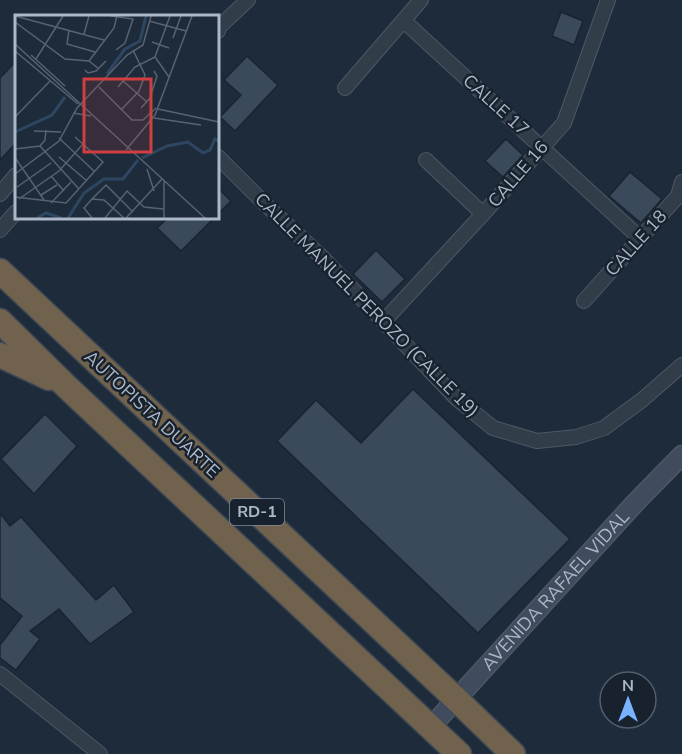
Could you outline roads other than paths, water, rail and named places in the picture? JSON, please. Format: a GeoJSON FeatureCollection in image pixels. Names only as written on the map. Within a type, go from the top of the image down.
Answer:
{"type":"FeatureCollection","features":[{"type":"Feature","properties":{"kind":"highway","name":"AUTOPISTA DUARTE"},"geometry":{"type":"LineString","coordinates":[[0,271],[513,754]]}},
{"type":"Feature","properties":{"kind":"highway","name":"AUTOPISTA DUARTE"},"geometry":{"type":"LineString","coordinates":[[0,321],[68,388],[459,754]]}},
{"type":"Feature","properties":{"kind":"highway"},"geometry":{"type":"LineString","coordinates":[[0,356],[68,388]]}},
{"type":"Feature","properties":{"kind":"main road","name":"AVENIDA RAFAEL VIDAL"},"geometry":{"type":"LineString","coordinates":[[430,728],[636,502],[682,455]]}},
{"type":"Feature","properties":{"kind":"street"},"geometry":{"type":"LineString","coordinates":[[219,28],[248,0]]}},
{"type":"Feature","properties":{"kind":"street"},"geometry":{"type":"LineString","coordinates":[[345,88],[421,0]]}},
{"type":"Feature","properties":{"kind":"street","name":"CALLE 16"},"geometry":{"type":"LineString","coordinates":[[384,321],[564,123],[608,0]]}},
{"type":"Feature","properties":{"kind":"street","name":"CALLE 17"},"geometry":{"type":"LineString","coordinates":[[404,21],[641,239]]}},
{"type":"Feature","properties":{"kind":"street","name":"CALLE MANUEL PEROZO (CALLE 19)"},"geometry":{"type":"LineString","coordinates":[[219,158],[321,256],[456,398],[493,428],[537,441],[576,437],[604,428],[682,366]]}},
{"type":"Feature","properties":{"kind":"street"},"geometry":{"type":"LineString","coordinates":[[426,160],[483,214]]}},
{"type":"Feature","properties":{"kind":"street"},"geometry":{"type":"LineString","coordinates":[[0,194],[15,176]]}},
{"type":"Feature","properties":{"kind":"street","name":"CALLE 18"},"geometry":{"type":"LineString","coordinates":[[584,301],[678,196],[682,182]]}},
{"type":"Feature","properties":{"kind":"street"},"geometry":{"type":"LineString","coordinates":[[0,230],[15,213]]}},
{"type":"Feature","properties":{"kind":"street"},"geometry":{"type":"LineString","coordinates":[[0,674],[100,754]]}}]}
